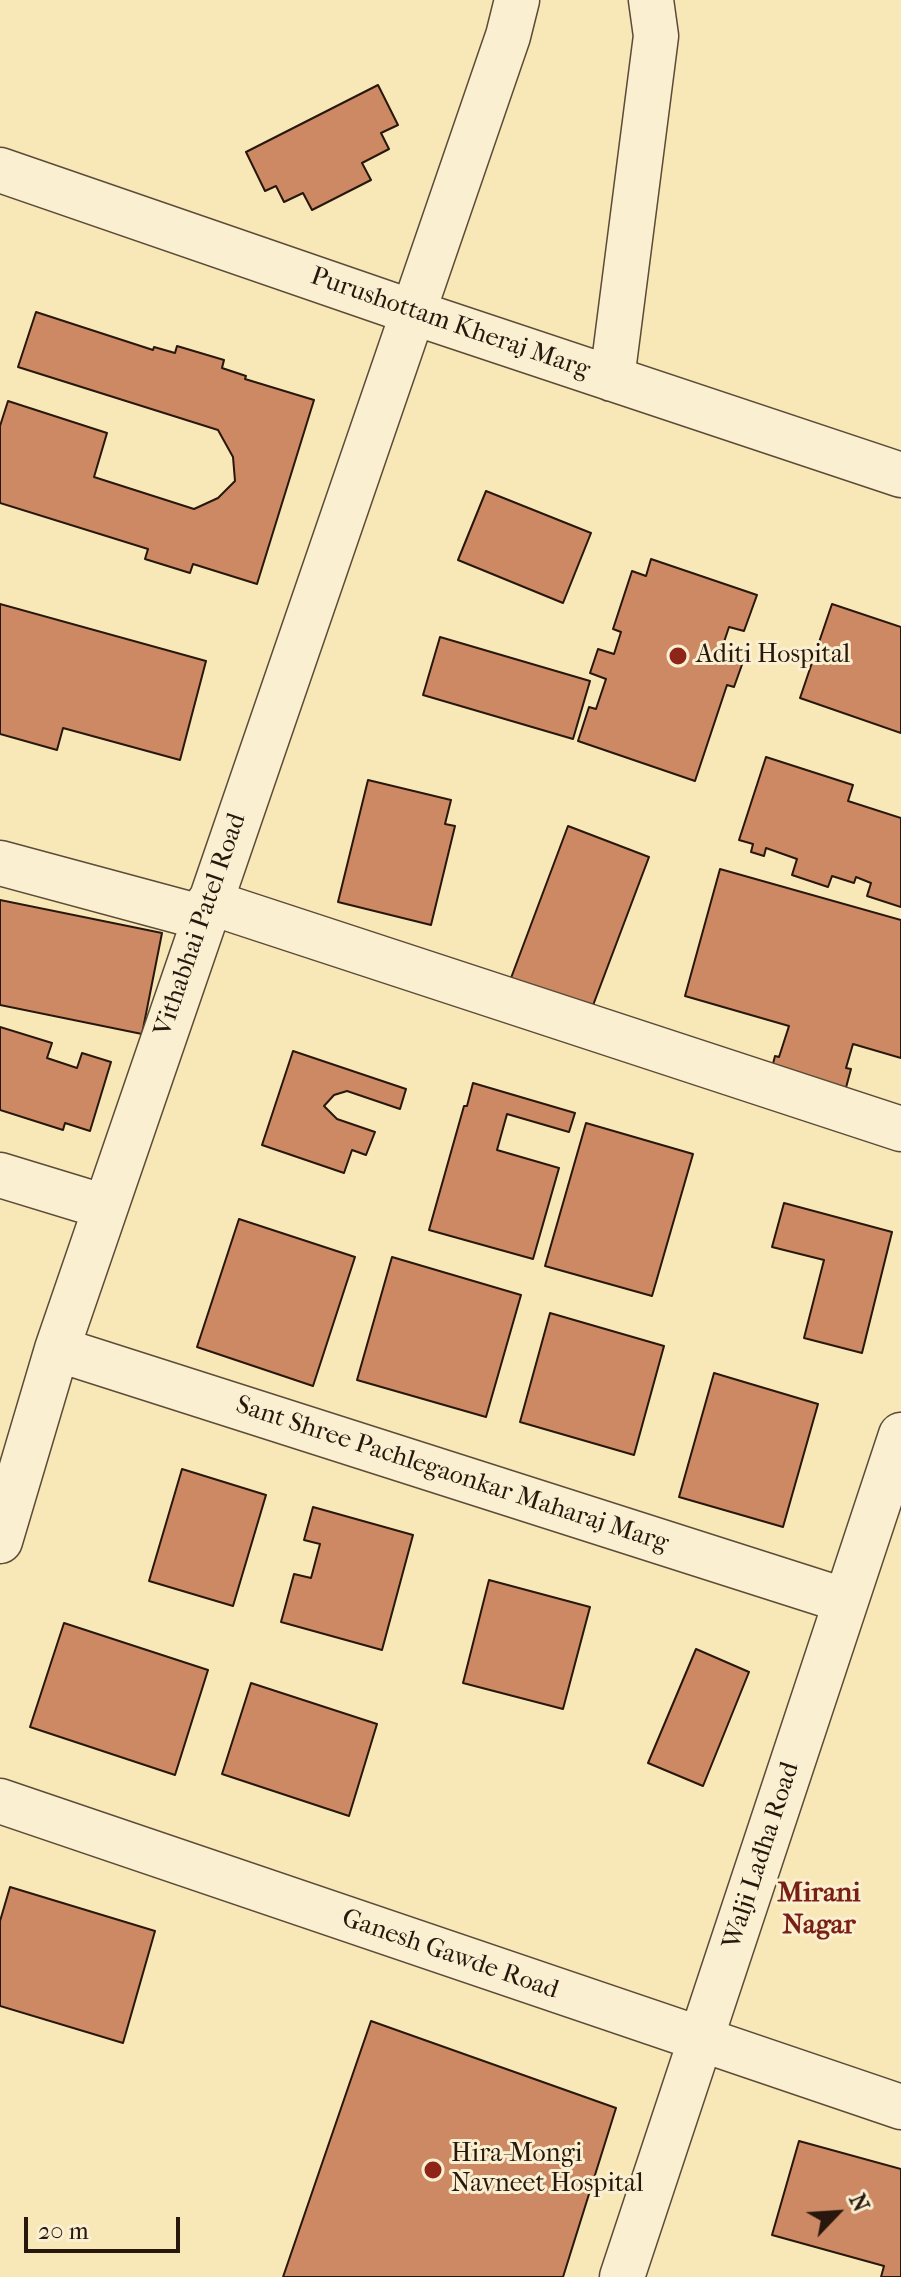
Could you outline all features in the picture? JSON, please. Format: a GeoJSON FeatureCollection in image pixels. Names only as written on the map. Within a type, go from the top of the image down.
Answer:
{"type":"FeatureCollection","features":[{"type":"Feature","properties":{"kind":"street","name":"Vithabhai Patel Road"},"geometry":{"type":"LineString","coordinates":[[0,1541],[57,1349],[508,36],[517,0]]}},
{"type":"Feature","properties":{"kind":"street"},"geometry":{"type":"LineString","coordinates":[[612,379],[656,36],[651,0]]}},
{"type":"Feature","properties":{"kind":"street","name":"Purushottam Kheraj Marg"},"geometry":{"type":"LineString","coordinates":[[0,170],[901,475]]}},
{"type":"Feature","properties":{"kind":"street"},"geometry":{"type":"LineString","coordinates":[[0,863],[206,910],[901,1129]]}},
{"type":"Feature","properties":{"kind":"street"},"geometry":{"type":"LineString","coordinates":[[0,1175],[105,1207]]}},
{"type":"Feature","properties":{"kind":"street","name":"Sant Shree Pachlegaonkar Maharaj Marg"},"geometry":{"type":"LineString","coordinates":[[57,1349],[846,1601]]}},
{"type":"Feature","properties":{"kind":"street","name":"Walji Ladha Road"},"geometry":{"type":"LineString","coordinates":[[622,2277],[901,1435]]}},
{"type":"Feature","properties":{"kind":"street","name":"Ganesh Gawde Road"},"geometry":{"type":"LineString","coordinates":[[0,1801],[901,2107]]}},
{"type":"Feature","properties":{"kind":"building"},"geometry":{"type":"Polygon","coordinates":[[[378,85],[398,125],[381,133],[389,149],[362,163],[371,180],[312,210],[303,193],[284,202],[276,186],[265,191],[246,152],[378,85]]]}},
{"type":"Feature","properties":{"kind":"building"},"geometry":{"type":"Polygon","coordinates":[[[36,312],[153,350],[154,347],[175,353],[177,346],[224,360],[222,368],[246,376],[245,379],[314,400],[257,584],[193,564],[190,573],[145,559],[148,549],[0,503],[0,426],[8,401],[107,433],[94,477],[194,509],[218,498],[235,481],[233,457],[218,430],[18,367],[36,312]]]}},
{"type":"Feature","properties":{"kind":"building"},"geometry":{"type":"Polygon","coordinates":[[[486,491],[591,533],[563,603],[458,560],[486,491]]]}},
{"type":"Feature","properties":{"kind":"building"},"geometry":{"type":"Polygon","coordinates":[[[651,559],[757,595],[744,631],[729,627],[721,651],[744,659],[734,687],[727,685],[695,781],[578,741],[589,707],[596,709],[606,679],[590,673],[598,649],[614,654],[621,632],[613,629],[632,571],[646,576],[651,559]]]}},
{"type":"Feature","properties":{"kind":"building"},"geometry":{"type":"Polygon","coordinates":[[[0,604],[206,661],[180,760],[63,728],[57,750],[0,734],[0,604]]]}},
{"type":"Feature","properties":{"kind":"building"},"geometry":{"type":"Polygon","coordinates":[[[832,604],[901,627],[901,733],[800,698],[832,604]]]}},
{"type":"Feature","properties":{"kind":"building"},"geometry":{"type":"Polygon","coordinates":[[[440,637],[590,681],[573,739],[423,695],[440,637]]]}},
{"type":"Feature","properties":{"kind":"building"},"geometry":{"type":"Polygon","coordinates":[[[766,757],[853,785],[848,801],[901,818],[901,907],[867,896],[871,883],[856,877],[854,883],[832,876],[828,887],[792,875],[797,859],[766,848],[764,856],[751,852],[753,844],[739,840],[766,757]]]}},
{"type":"Feature","properties":{"kind":"building"},"geometry":{"type":"Polygon","coordinates":[[[368,780],[451,800],[445,824],[455,826],[431,925],[338,902],[368,780]]]}},
{"type":"Feature","properties":{"kind":"building"},"geometry":{"type":"Polygon","coordinates":[[[568,826],[649,857],[592,1008],[511,978],[568,826]]]}},
{"type":"Feature","properties":{"kind":"building"},"geometry":{"type":"Polygon","coordinates":[[[720,869],[901,920],[901,1058],[853,1044],[846,1068],[851,1069],[844,1095],[770,1075],[789,1026],[685,996],[720,869]]]}},
{"type":"Feature","properties":{"kind":"building"},"geometry":{"type":"Polygon","coordinates":[[[0,900],[162,933],[142,1034],[0,1005],[0,900]]]}},
{"type":"Feature","properties":{"kind":"building"},"geometry":{"type":"Polygon","coordinates":[[[0,1027],[52,1043],[47,1058],[77,1068],[82,1053],[111,1062],[90,1131],[65,1123],[63,1130],[0,1110],[0,1027]]]}},
{"type":"Feature","properties":{"kind":"building"},"geometry":{"type":"Polygon","coordinates":[[[293,1051],[406,1089],[400,1109],[347,1091],[334,1095],[324,1106],[337,1119],[375,1132],[366,1155],[352,1150],[344,1173],[262,1145],[293,1051]]]}},
{"type":"Feature","properties":{"kind":"building"},"geometry":{"type":"Polygon","coordinates":[[[473,1083],[575,1113],[569,1132],[507,1114],[497,1150],[559,1168],[533,1259],[429,1230],[473,1083]]]}},
{"type":"Feature","properties":{"kind":"building"},"geometry":{"type":"Polygon","coordinates":[[[586,1123],[693,1154],[652,1296],[545,1266],[586,1123]]]}},
{"type":"Feature","properties":{"kind":"building"},"geometry":{"type":"Polygon","coordinates":[[[784,1203],[892,1232],[862,1353],[804,1338],[824,1260],[772,1247],[784,1203]]]}},
{"type":"Feature","properties":{"kind":"building"},"geometry":{"type":"Polygon","coordinates":[[[239,1219],[355,1257],[313,1386],[197,1347],[239,1219]]]}},
{"type":"Feature","properties":{"kind":"building"},"geometry":{"type":"Polygon","coordinates":[[[392,1257],[521,1295],[486,1417],[357,1380],[392,1257]]]}},
{"type":"Feature","properties":{"kind":"building"},"geometry":{"type":"Polygon","coordinates":[[[550,1313],[664,1346],[634,1455],[520,1422],[550,1313]]]}},
{"type":"Feature","properties":{"kind":"building"},"geometry":{"type":"Polygon","coordinates":[[[714,1373],[818,1404],[783,1527],[679,1497],[714,1373]]]}},
{"type":"Feature","properties":{"kind":"building"},"geometry":{"type":"Polygon","coordinates":[[[182,1469],[266,1495],[233,1606],[149,1581],[182,1469]]]}},
{"type":"Feature","properties":{"kind":"building"},"geometry":{"type":"Polygon","coordinates":[[[313,1507],[413,1535],[382,1650],[281,1622],[294,1574],[311,1578],[320,1544],[304,1540],[313,1507]]]}},
{"type":"Feature","properties":{"kind":"building"},"geometry":{"type":"Polygon","coordinates":[[[489,1580],[590,1607],[563,1709],[463,1683],[489,1580]]]}},
{"type":"Feature","properties":{"kind":"building"},"geometry":{"type":"Polygon","coordinates":[[[64,1623],[208,1670],[175,1775],[30,1727],[64,1623]]]}},
{"type":"Feature","properties":{"kind":"building"},"geometry":{"type":"Polygon","coordinates":[[[696,1649],[749,1672],[703,1786],[648,1763],[696,1649]]]}},
{"type":"Feature","properties":{"kind":"building"},"geometry":{"type":"Polygon","coordinates":[[[251,1683],[377,1724],[349,1816],[222,1774],[251,1683]]]}},
{"type":"Feature","properties":{"kind":"building"},"geometry":{"type":"Polygon","coordinates":[[[10,1887],[155,1931],[123,2043],[0,2006],[0,1921],[10,1887]]]}},
{"type":"Feature","properties":{"kind":"building"},"geometry":{"type":"Polygon","coordinates":[[[371,2021],[616,2108],[563,2277],[283,2277],[371,2021]]]}},
{"type":"Feature","properties":{"kind":"building"},"geometry":{"type":"Polygon","coordinates":[[[799,2141],[901,2169],[901,2277],[881,2277],[884,2266],[772,2235],[799,2141]]]}},
{"type":"Feature","properties":{"kind":"place","name":"Aditi Hospital"},"geometry":{"type":"Point","coordinates":[678,656]}},
{"type":"Feature","properties":{"kind":"place","name":"Hira-Mongi Navneet Hospital"},"geometry":{"type":"Point","coordinates":[433,2170]}},
{"type":"Feature","properties":{"kind":"district","name":"Mirani Nagar"},"geometry":{"type":"Point","coordinates":[819,1910]}}]}
